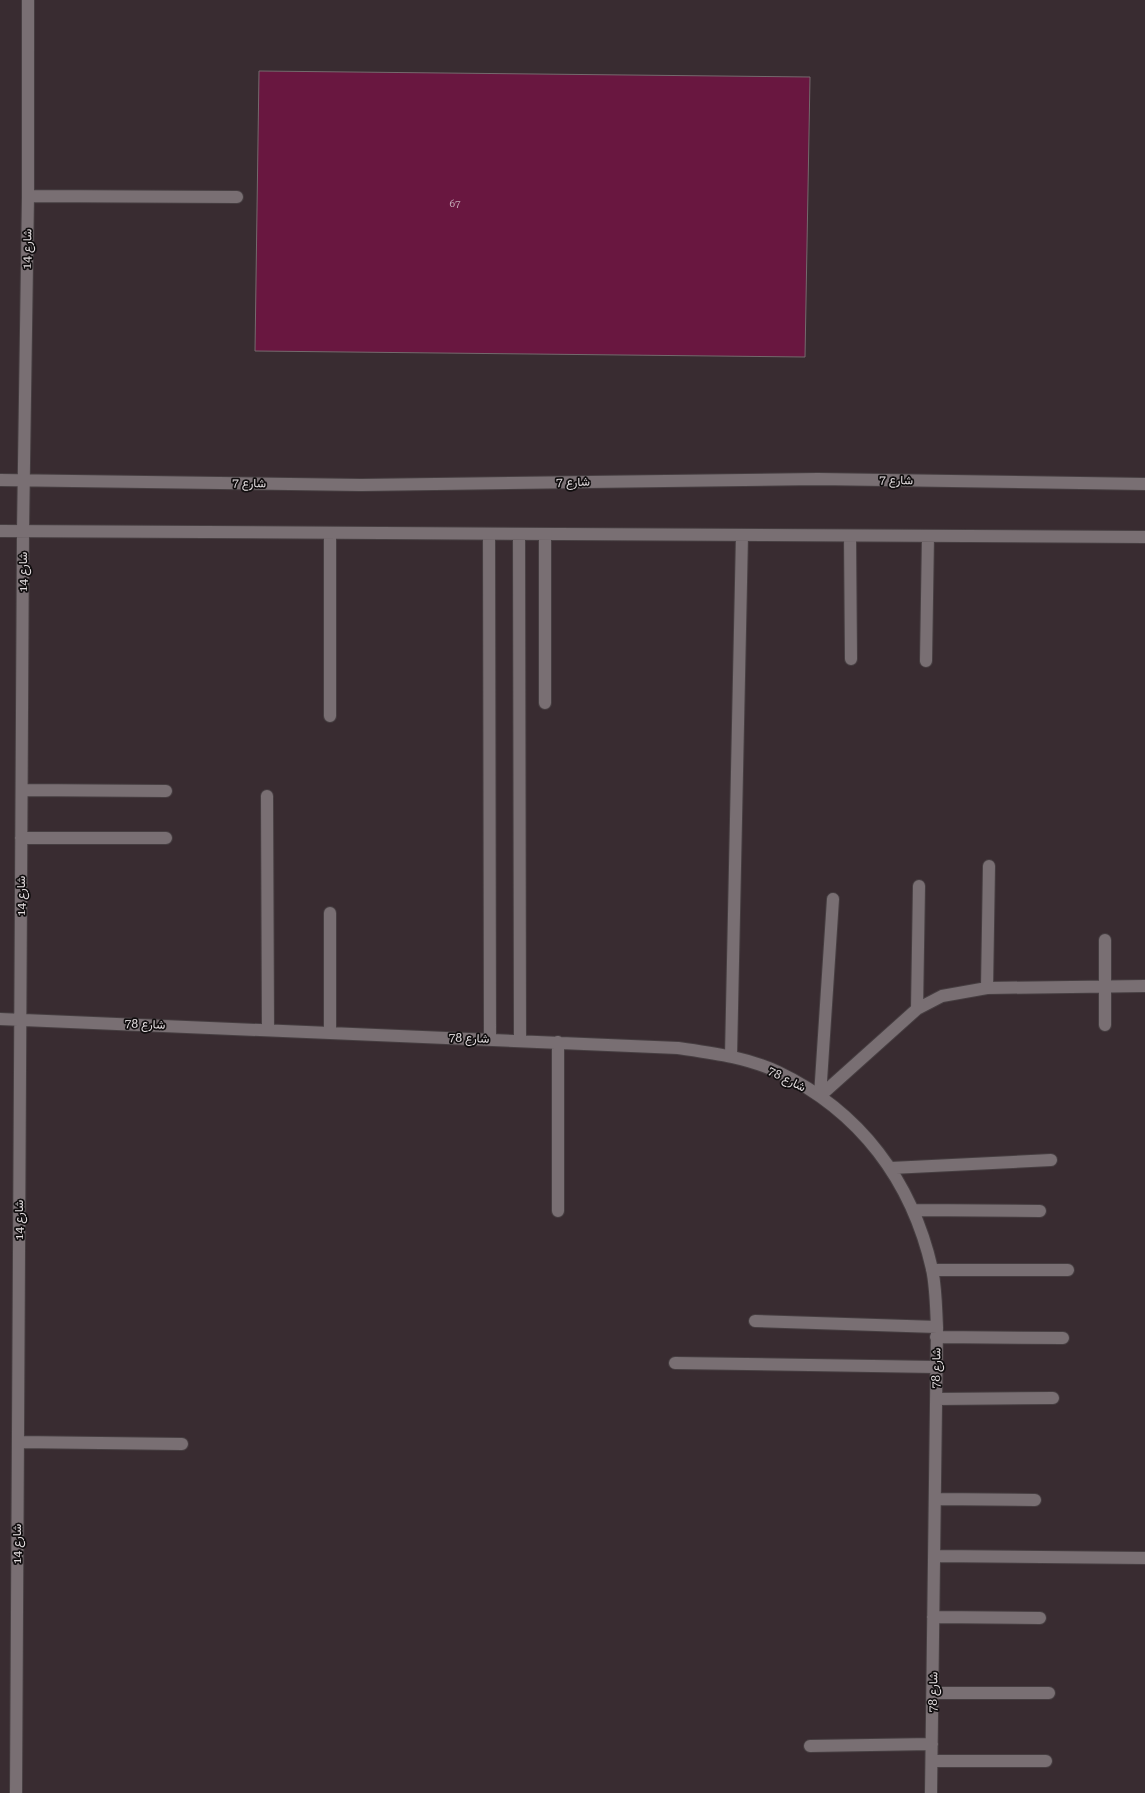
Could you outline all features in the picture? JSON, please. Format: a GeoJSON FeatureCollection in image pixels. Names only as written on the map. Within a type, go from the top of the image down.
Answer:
{"type":"FeatureCollection","features":[{"type":"Feature","properties":{"kind":"street","name":"شارع 14"},"geometry":{"type":"LineString","coordinates":[[16,1793],[23,531],[28,196],[28,0]]}},
{"type":"Feature","properties":{"kind":"street"},"geometry":{"type":"LineString","coordinates":[[28,196],[237,197]]}},
{"type":"Feature","properties":{"kind":"street","name":"شارع 7"},"geometry":{"type":"LineString","coordinates":[[0,480],[362,485],[818,479],[1145,484]]}},
{"type":"Feature","properties":{"kind":"street"},"geometry":{"type":"LineString","coordinates":[[0,531],[1145,537]]}},
{"type":"Feature","properties":{"kind":"street"},"geometry":{"type":"LineString","coordinates":[[330,533],[330,716]]}},
{"type":"Feature","properties":{"kind":"street"},"geometry":{"type":"LineString","coordinates":[[489,534],[490,1038]]}},
{"type":"Feature","properties":{"kind":"street"},"geometry":{"type":"LineString","coordinates":[[519,534],[520,1040]]}},
{"type":"Feature","properties":{"kind":"street"},"geometry":{"type":"LineString","coordinates":[[545,534],[545,703]]}},
{"type":"Feature","properties":{"kind":"street"},"geometry":{"type":"LineString","coordinates":[[731,1056],[742,535]]}},
{"type":"Feature","properties":{"kind":"street"},"geometry":{"type":"LineString","coordinates":[[850,536],[851,659]]}},
{"type":"Feature","properties":{"kind":"street"},"geometry":{"type":"LineString","coordinates":[[926,661],[928,536]]}},
{"type":"Feature","properties":{"kind":"street"},"geometry":{"type":"LineString","coordinates":[[22,790],[166,792]]}},
{"type":"Feature","properties":{"kind":"street"},"geometry":{"type":"LineString","coordinates":[[267,796],[268,1029]]}},
{"type":"Feature","properties":{"kind":"street"},"geometry":{"type":"LineString","coordinates":[[21,838],[166,838]]}},
{"type":"Feature","properties":{"kind":"street"},"geometry":{"type":"LineString","coordinates":[[987,988],[989,866]]}},
{"type":"Feature","properties":{"kind":"street"},"geometry":{"type":"LineString","coordinates":[[916,1008],[919,886]]}},
{"type":"Feature","properties":{"kind":"street"},"geometry":{"type":"LineString","coordinates":[[820,1096],[833,899]]}},
{"type":"Feature","properties":{"kind":"street"},"geometry":{"type":"LineString","coordinates":[[330,913],[330,1032]]}},
{"type":"Feature","properties":{"kind":"street"},"geometry":{"type":"LineString","coordinates":[[1105,940],[1106,1025]]}},
{"type":"Feature","properties":{"kind":"street"},"geometry":{"type":"LineString","coordinates":[[820,1096],[916,1008],[942,996],[987,988],[1145,986]]}},
{"type":"Feature","properties":{"kind":"street","name":"شارع 78"},"geometry":{"type":"LineString","coordinates":[[0,1019],[490,1038],[678,1048],[731,1056],[777,1071],[820,1096],[859,1128],[891,1168],[914,1210],[932,1270],[936,1298],[932,1793]]}},
{"type":"Feature","properties":{"kind":"street"},"geometry":{"type":"LineString","coordinates":[[558,1042],[558,1210]]}},
{"type":"Feature","properties":{"kind":"street"},"geometry":{"type":"LineString","coordinates":[[891,1168],[1051,1160]]}},
{"type":"Feature","properties":{"kind":"street"},"geometry":{"type":"LineString","coordinates":[[914,1210],[1040,1211]]}},
{"type":"Feature","properties":{"kind":"street"},"geometry":{"type":"LineString","coordinates":[[932,1270],[1068,1270]]}},
{"type":"Feature","properties":{"kind":"street"},"geometry":{"type":"LineString","coordinates":[[755,1321],[1063,1338]]}},
{"type":"Feature","properties":{"kind":"street"},"geometry":{"type":"LineString","coordinates":[[675,1364],[936,1366]]}},
{"type":"Feature","properties":{"kind":"street"},"geometry":{"type":"LineString","coordinates":[[936,1399],[1053,1398]]}},
{"type":"Feature","properties":{"kind":"street"},"geometry":{"type":"LineString","coordinates":[[18,1442],[182,1444]]}},
{"type":"Feature","properties":{"kind":"street"},"geometry":{"type":"LineString","coordinates":[[935,1499],[1035,1500]]}},
{"type":"Feature","properties":{"kind":"street"},"geometry":{"type":"LineString","coordinates":[[934,1556],[1145,1558]]}},
{"type":"Feature","properties":{"kind":"street"},"geometry":{"type":"LineString","coordinates":[[933,1617],[1040,1618]]}},
{"type":"Feature","properties":{"kind":"street"},"geometry":{"type":"LineString","coordinates":[[933,1693],[1049,1694]]}},
{"type":"Feature","properties":{"kind":"street"},"geometry":{"type":"LineString","coordinates":[[810,1746],[932,1744]]}},
{"type":"Feature","properties":{"kind":"street"},"geometry":{"type":"LineString","coordinates":[[932,1761],[1046,1761]]}},
{"type":"Feature","properties":{"kind":"shaded area"},"geometry":{"type":"Polygon","coordinates":[[[0,0],[1145,0],[1145,1793],[0,1793],[0,0]]]}},
{"type":"Feature","properties":{"kind":"building"},"geometry":{"type":"Polygon","coordinates":[[[259,71],[810,77],[805,357],[255,351],[259,71]]]}}]}
